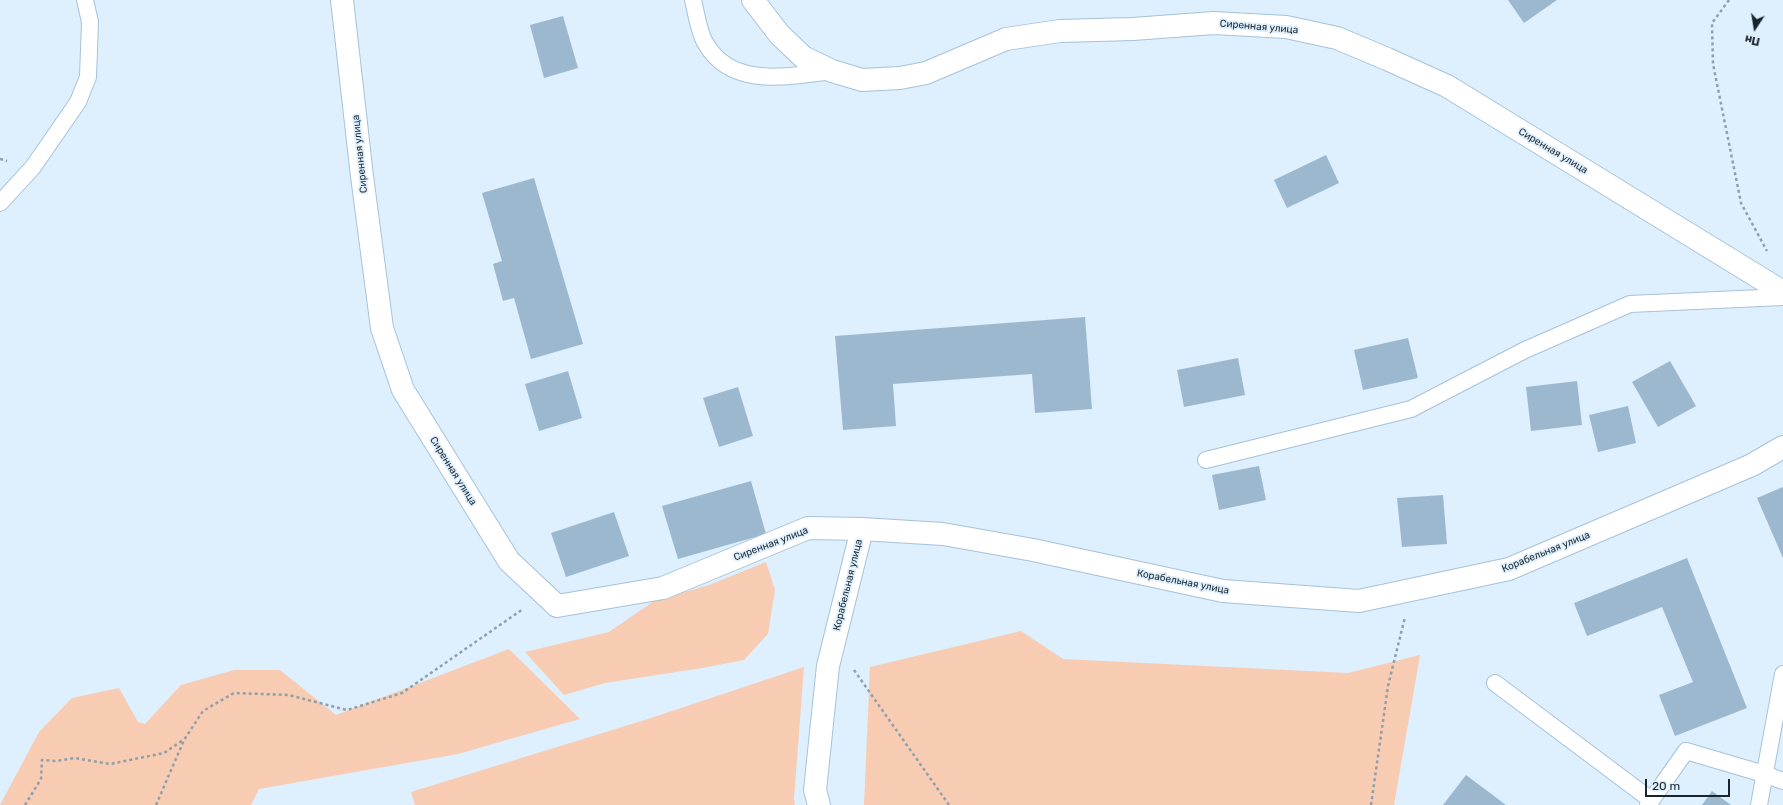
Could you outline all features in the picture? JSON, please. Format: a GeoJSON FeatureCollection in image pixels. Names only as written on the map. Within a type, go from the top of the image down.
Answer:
{"type":"FeatureCollection","features":[{"type":"Feature","properties":{"kind":"street","name":"Сиренная улица"},"geometry":{"type":"LineString","coordinates":[[342,0],[362,176],[382,328],[403,390],[509,561],[557,606],[663,588],[808,528],[862,528]]}},
{"type":"Feature","properties":{"kind":"street","name":"Сиренная улица"},"geometry":{"type":"LineString","coordinates":[[753,0],[779,34],[803,57],[832,72],[862,80],[900,78],[926,73],[1006,39],[1060,31],[1214,23],[1286,27],[1337,38],[1447,86],[1783,292]]}},
{"type":"Feature","properties":{"kind":"street","name":"Корабельная улица"},"geometry":{"type":"LineString","coordinates":[[819,805],[815,790],[828,666],[862,528],[951,536],[1033,550],[1223,591],[1359,601],[1509,569],[1752,465],[1783,447]]}},
{"type":"Feature","properties":{"kind":"lane"},"geometry":{"type":"LineString","coordinates":[[0,203],[33,166],[78,102],[88,77],[90,22],[85,0]]}},
{"type":"Feature","properties":{"kind":"lane"},"geometry":{"type":"LineString","coordinates":[[693,0],[705,43],[720,62],[738,72],[760,76],[784,76],[832,72]]}},
{"type":"Feature","properties":{"kind":"lane"},"geometry":{"type":"LineString","coordinates":[[1206,460],[1411,409],[1525,350],[1630,304],[1783,297]]}},
{"type":"Feature","properties":{"kind":"lane"},"geometry":{"type":"LineString","coordinates":[[1759,805],[1783,674]]}},
{"type":"Feature","properties":{"kind":"lane"},"geometry":{"type":"LineString","coordinates":[[1495,683],[1649,803],[1686,751],[1783,781]]}},
{"type":"Feature","properties":{"kind":"path"},"geometry":{"type":"LineString","coordinates":[[1729,0],[1712,23],[1713,64],[1741,203],[1769,255]]}},
{"type":"Feature","properties":{"kind":"path"},"geometry":{"type":"LineString","coordinates":[[1371,805],[1388,686],[1411,590]]}},
{"type":"Feature","properties":{"kind":"path"},"geometry":{"type":"LineString","coordinates":[[156,805],[184,740],[203,711],[234,693],[289,695],[347,710],[402,693],[528,605],[557,606]]}},
{"type":"Feature","properties":{"kind":"path"},"geometry":{"type":"LineString","coordinates":[[828,666],[852,668],[949,805]]}},
{"type":"Feature","properties":{"kind":"path"},"geometry":{"type":"LineString","coordinates":[[25,805],[41,778],[42,760],[56,761],[75,758],[110,764],[164,753],[184,740]]}},
{"type":"Feature","properties":{"kind":"shaded area"},"geometry":{"type":"Polygon","coordinates":[[[766,562],[775,590],[768,634],[744,660],[605,683],[564,695],[525,652],[609,632],[654,601],[709,585],[766,562]]]}},
{"type":"Feature","properties":{"kind":"shaded area"},"geometry":{"type":"Polygon","coordinates":[[[1021,631],[1063,659],[1348,673],[1420,655],[1394,805],[864,805],[870,667],[1021,631]]]}},
{"type":"Feature","properties":{"kind":"shaded area"},"geometry":{"type":"Polygon","coordinates":[[[509,649],[580,719],[458,754],[259,789],[251,805],[0,805],[39,732],[72,698],[119,688],[138,722],[145,724],[181,685],[234,670],[280,670],[336,715],[509,649]]]}},
{"type":"Feature","properties":{"kind":"shaded area"},"geometry":{"type":"Polygon","coordinates":[[[804,667],[794,799],[795,805],[415,805],[411,792],[648,719],[804,667]]]}},
{"type":"Feature","properties":{"kind":"building"},"geometry":{"type":"Polygon","coordinates":[[[1508,0],[1557,0],[1524,23],[1508,0]]]}},
{"type":"Feature","properties":{"kind":"building"},"geometry":{"type":"Polygon","coordinates":[[[563,16],[578,68],[544,78],[530,25],[563,16]]]}},
{"type":"Feature","properties":{"kind":"building"},"geometry":{"type":"Polygon","coordinates":[[[1326,155],[1339,183],[1287,208],[1274,180],[1326,155]]]}},
{"type":"Feature","properties":{"kind":"building"},"geometry":{"type":"Polygon","coordinates":[[[534,178],[583,344],[531,359],[514,298],[503,301],[493,264],[502,261],[482,193],[534,178]]]}},
{"type":"Feature","properties":{"kind":"building"},"geometry":{"type":"Polygon","coordinates":[[[1085,317],[1092,409],[1035,413],[1032,374],[893,384],[896,426],[843,430],[835,336],[1085,317]]]}},
{"type":"Feature","properties":{"kind":"building"},"geometry":{"type":"Polygon","coordinates":[[[1408,338],[1418,378],[1363,390],[1354,350],[1408,338]]]}},
{"type":"Feature","properties":{"kind":"building"},"geometry":{"type":"Polygon","coordinates":[[[1238,358],[1245,395],[1184,407],[1177,370],[1238,358]]]}},
{"type":"Feature","properties":{"kind":"building"},"geometry":{"type":"Polygon","coordinates":[[[1670,361],[1696,406],[1658,427],[1632,382],[1670,361]]]}},
{"type":"Feature","properties":{"kind":"building"},"geometry":{"type":"Polygon","coordinates":[[[568,371],[582,418],[539,431],[525,384],[568,371]]]}},
{"type":"Feature","properties":{"kind":"building"},"geometry":{"type":"Polygon","coordinates":[[[1577,381],[1582,425],[1531,431],[1526,387],[1577,381]]]}},
{"type":"Feature","properties":{"kind":"building"},"geometry":{"type":"Polygon","coordinates":[[[738,387],[753,436],[719,447],[703,398],[738,387]]]}},
{"type":"Feature","properties":{"kind":"building"},"geometry":{"type":"Polygon","coordinates":[[[1628,406],[1636,443],[1598,452],[1589,415],[1628,406]]]}},
{"type":"Feature","properties":{"kind":"building"},"geometry":{"type":"Polygon","coordinates":[[[1259,466],[1266,500],[1219,510],[1212,475],[1259,466]]]}},
{"type":"Feature","properties":{"kind":"building"},"geometry":{"type":"Polygon","coordinates":[[[751,481],[766,534],[678,559],[662,506],[751,481]]]}},
{"type":"Feature","properties":{"kind":"building"},"geometry":{"type":"Polygon","coordinates":[[[1783,487],[1783,558],[1757,498],[1783,487]]]}},
{"type":"Feature","properties":{"kind":"building"},"geometry":{"type":"Polygon","coordinates":[[[1443,495],[1447,544],[1402,547],[1397,498],[1443,495]]]}},
{"type":"Feature","properties":{"kind":"building"},"geometry":{"type":"Polygon","coordinates":[[[614,512],[629,556],[566,577],[551,533],[614,512]]]}},
{"type":"Feature","properties":{"kind":"building"},"geometry":{"type":"Polygon","coordinates":[[[1687,558],[1747,708],[1675,736],[1659,695],[1693,682],[1662,607],[1587,636],[1574,603],[1687,558]]]}},
{"type":"Feature","properties":{"kind":"building"},"geometry":{"type":"Polygon","coordinates":[[[1466,775],[1506,805],[1443,805],[1466,775]]]}},
{"type":"Feature","properties":{"kind":"building"},"geometry":{"type":"Polygon","coordinates":[[[1712,791],[1731,805],[1702,805],[1712,791]]]}}]}
